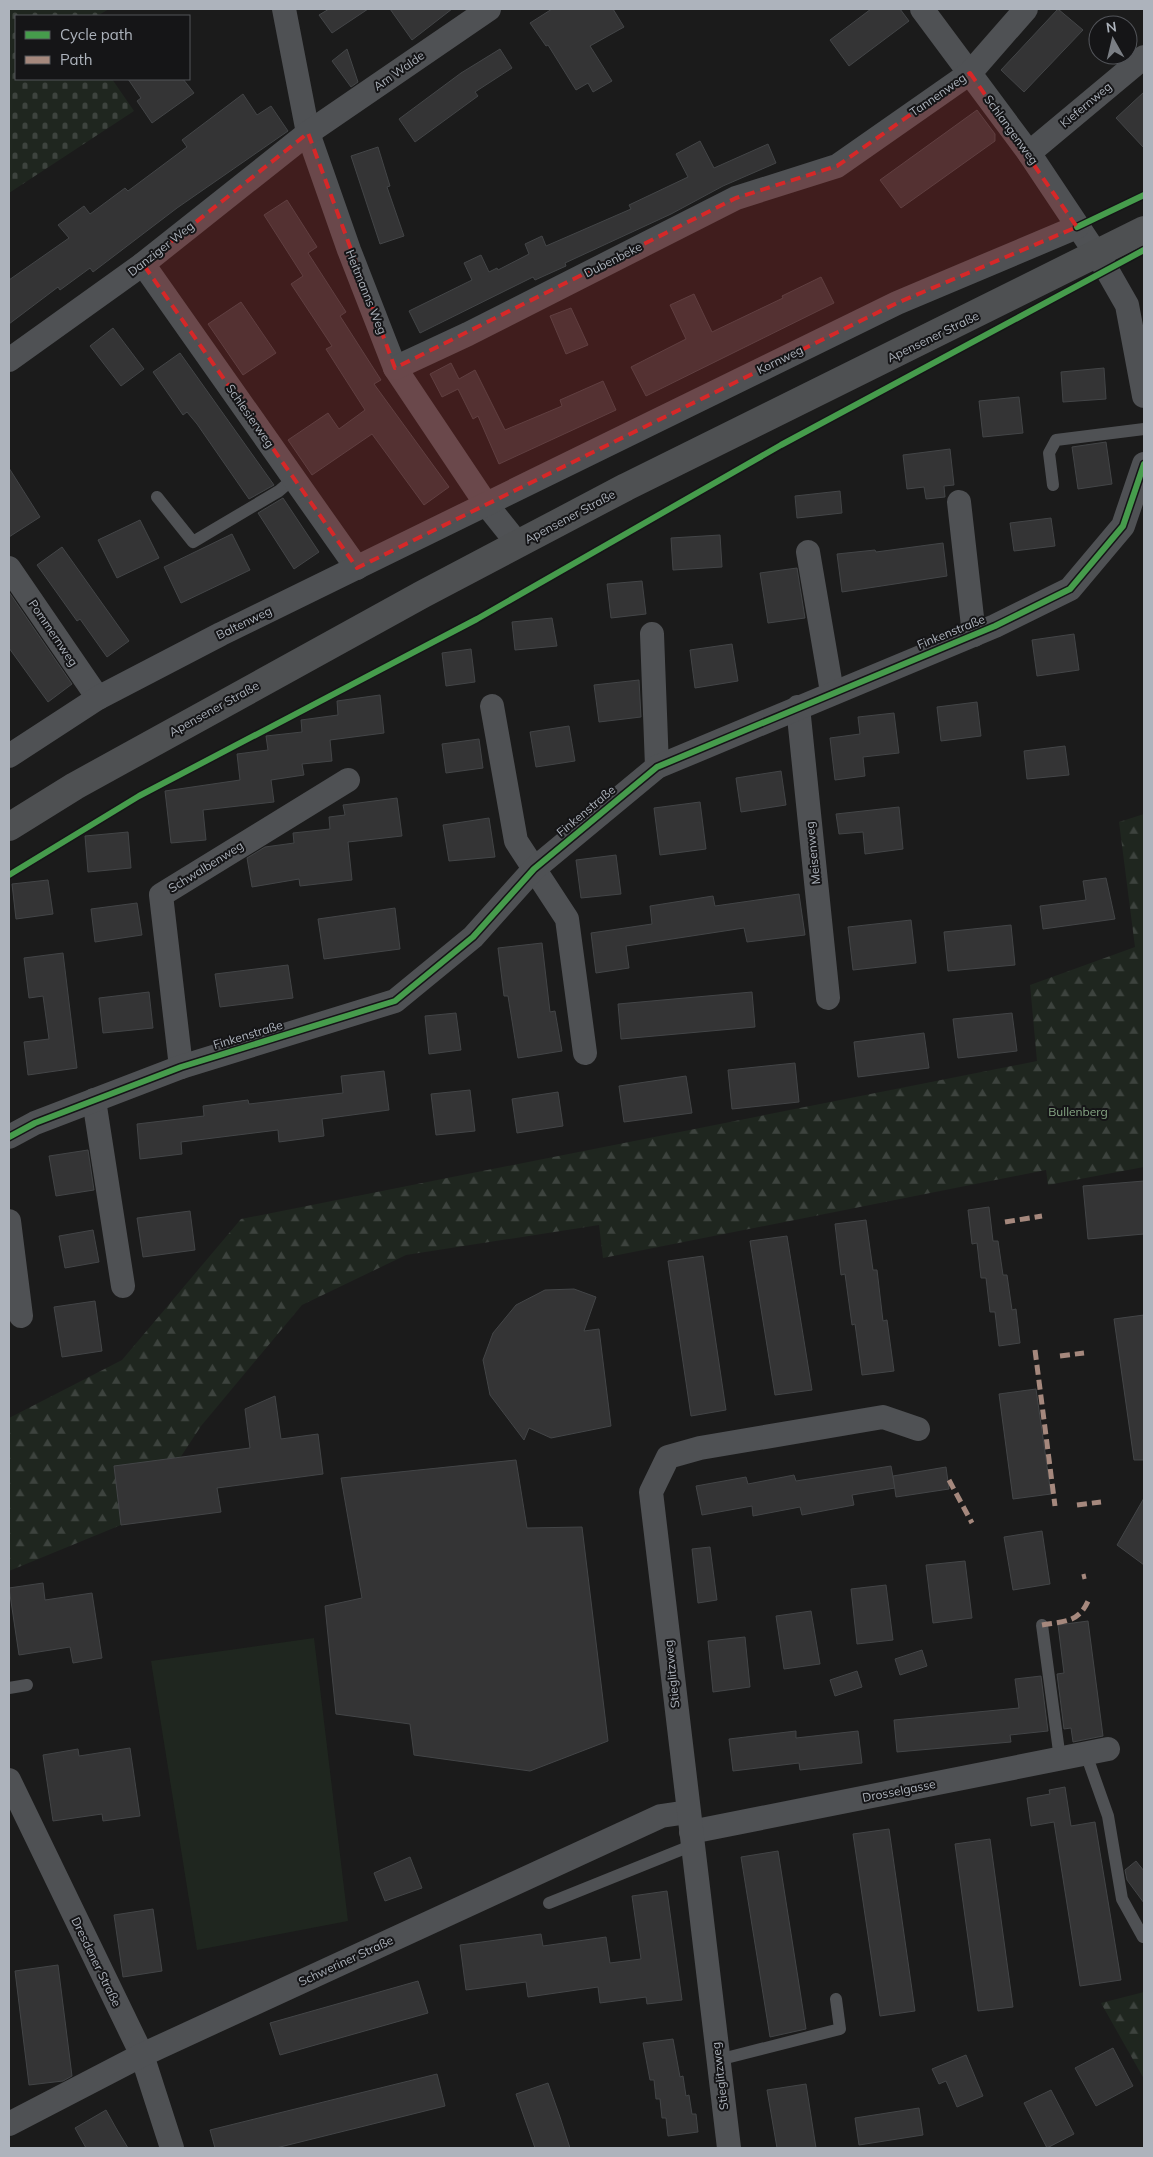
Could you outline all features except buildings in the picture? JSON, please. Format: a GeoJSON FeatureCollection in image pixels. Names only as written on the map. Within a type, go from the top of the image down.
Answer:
{"type":"FeatureCollection","features":[{"type":"Feature","properties":{"kind":"main road","name":"Apensener Straße"},"geometry":{"type":"LineString","coordinates":[[9,827],[83,781],[626,487],[1144,230]]}},
{"type":"Feature","properties":{"kind":"street","name":"Heitmanns Weg"},"geometry":{"type":"LineString","coordinates":[[284,9],[308,134],[348,250],[395,368],[486,504],[518,544]]}},
{"type":"Feature","properties":{"kind":"street","name":"Am Walde"},"geometry":{"type":"LineString","coordinates":[[308,134],[489,9]]}},
{"type":"Feature","properties":{"kind":"street","name":"Schlangenweg"},"geometry":{"type":"LineString","coordinates":[[922,9],[1029,153],[1096,254]]}},
{"type":"Feature","properties":{"kind":"street","name":"Tannenweg"},"geometry":{"type":"LineString","coordinates":[[837,166],[970,73],[1026,9]]}},
{"type":"Feature","properties":{"kind":"street","name":"Kiefernweg"},"geometry":{"type":"LineString","coordinates":[[1029,153],[1144,56]]}},
{"type":"Feature","properties":{"kind":"street","name":"Danziger Weg"},"geometry":{"type":"LineString","coordinates":[[9,360],[143,264],[308,134]]}},
{"type":"Feature","properties":{"kind":"street","name":"Dubenbeke"},"geometry":{"type":"LineString","coordinates":[[395,368],[468,334],[736,198],[837,166]]}},
{"type":"Feature","properties":{"kind":"street","name":"Kornweg"},"geometry":{"type":"LineString","coordinates":[[486,504],[897,303],[1078,227]]}},
{"type":"Feature","properties":{"kind":"street"},"geometry":{"type":"LineString","coordinates":[[1096,254],[1127,305],[1144,396]]}},
{"type":"Feature","properties":{"kind":"street","name":"Schlesierweg"},"geometry":{"type":"LineString","coordinates":[[143,264],[357,568]]}},
{"type":"Feature","properties":{"kind":"street","name":"Finkenstraße"},"geometry":{"type":"LineString","coordinates":[[9,1131],[35,1123],[181,1067],[395,1001],[473,937],[534,869],[657,767],[832,692],[974,635],[1070,589],[1123,526],[1144,464]]}},
{"type":"Feature","properties":{"kind":"street","name":"Finkenstraße"},"geometry":{"type":"LineString","coordinates":[[959,502],[974,635]]}},
{"type":"Feature","properties":{"kind":"street","name":"Baltenweg"},"geometry":{"type":"LineString","coordinates":[[9,756],[98,698],[486,504]]}},
{"type":"Feature","properties":{"kind":"street"},"geometry":{"type":"LineString","coordinates":[[808,552],[832,692]]}},
{"type":"Feature","properties":{"kind":"street","name":"Pommernweg"},"geometry":{"type":"LineString","coordinates":[[9,568],[98,698]]}},
{"type":"Feature","properties":{"kind":"street"},"geometry":{"type":"LineString","coordinates":[[652,634],[657,767]]}},
{"type":"Feature","properties":{"kind":"street"},"geometry":{"type":"LineString","coordinates":[[492,706],[516,841],[567,919],[585,1053]]}},
{"type":"Feature","properties":{"kind":"street","name":"Meisenweg"},"geometry":{"type":"LineString","coordinates":[[798,707],[828,998]]}},
{"type":"Feature","properties":{"kind":"street","name":"Schwalbenweg"},"geometry":{"type":"LineString","coordinates":[[181,1067],[161,895],[348,780]]}},
{"type":"Feature","properties":{"kind":"street"},"geometry":{"type":"LineString","coordinates":[[94,1100],[123,1286]]}},
{"type":"Feature","properties":{"kind":"street"},"geometry":{"type":"LineString","coordinates":[[9,1221],[21,1316]]}},
{"type":"Feature","properties":{"kind":"street","name":"Stieglitzweg"},"geometry":{"type":"LineString","coordinates":[[729,2148],[651,1492],[668,1457],[700,1448],[882,1417],[918,1429]]}},
{"type":"Feature","properties":{"kind":"street","name":"Drosselgasse"},"geometry":{"type":"LineString","coordinates":[[690,1830],[1097,1751]]}},
{"type":"Feature","properties":{"kind":"street","name":"Dresdener Straße"},"geometry":{"type":"LineString","coordinates":[[9,1780],[142,2055],[172,2148]]}},
{"type":"Feature","properties":{"kind":"street","name":"Schweriner Straße"},"geometry":{"type":"LineString","coordinates":[[9,2124],[142,2055],[661,1816],[690,1830]]}},
{"type":"Feature","properties":{"kind":"lane"},"geometry":{"type":"LineString","coordinates":[[1053,485],[1049,453],[1056,440],[1144,430]]}},
{"type":"Feature","properties":{"kind":"lane"},"geometry":{"type":"LineString","coordinates":[[157,497],[193,542],[279,491],[294,478]]}},
{"type":"Feature","properties":{"kind":"lane"},"geometry":{"type":"LineString","coordinates":[[1042,1625],[1060,1759]]}},
{"type":"Feature","properties":{"kind":"lane"},"geometry":{"type":"LineString","coordinates":[[9,1688],[27,1685]]}},
{"type":"Feature","properties":{"kind":"lane"},"geometry":{"type":"LineString","coordinates":[[1097,1751],[1122,1899],[1143,1937]]}},
{"type":"Feature","properties":{"kind":"lane"},"geometry":{"type":"LineString","coordinates":[[549,1903],[690,1830]]}},
{"type":"Feature","properties":{"kind":"lane"},"geometry":{"type":"LineString","coordinates":[[718,2060],[840,2029],[836,1999]]}},
{"type":"Feature","properties":{"kind":"highlighted area"},"geometry":{"type":"Polygon","coordinates":[[[970,73],[1077,227],[897,303],[357,568],[143,264],[308,133],[395,368],[736,198],[837,166],[970,73]]]}},
{"type":"Feature","properties":{"kind":"green space"},"geometry":{"type":"Polygon","coordinates":[[[9,9],[109,9],[99,15],[15,15],[15,80],[113,80],[134,111],[9,193],[9,9]]]}},
{"type":"Feature","properties":{"kind":"green space","name":"Bullenberg"},"geometry":{"type":"Polygon","coordinates":[[[1144,814],[1144,1167],[1048,1185],[1046,1170],[603,1258],[599,1225],[406,1255],[302,1305],[201,1426],[180,1458],[114,1466],[121,1525],[9,1571],[9,1418],[122,1360],[241,1219],[1037,1061],[1030,985],[1135,947],[1119,822],[1144,814]]]}},
{"type":"Feature","properties":{"kind":"green space"},"geometry":{"type":"Polygon","coordinates":[[[314,1638],[348,1921],[197,1950],[151,1661],[314,1638]]]}},
{"type":"Feature","properties":{"kind":"green space"},"geometry":{"type":"Polygon","coordinates":[[[1144,1992],[1144,2079],[1101,2003],[1144,1992]]]}},
{"type":"Feature","properties":{"kind":"marked path"},"geometry":{"type":"LineString","coordinates":[[1005,1222],[1042,1216]]}},
{"type":"Feature","properties":{"kind":"marked path"},"geometry":{"type":"LineString","coordinates":[[1035,1350],[1055,1506]]}},
{"type":"Feature","properties":{"kind":"marked path"},"geometry":{"type":"LineString","coordinates":[[1060,1356],[1084,1353]]}},
{"type":"Feature","properties":{"kind":"marked path"},"geometry":{"type":"LineString","coordinates":[[949,1480],[972,1523]]}},
{"type":"Feature","properties":{"kind":"marked path"},"geometry":{"type":"LineString","coordinates":[[1077,1505],[1101,1502]]}},
{"type":"Feature","properties":{"kind":"marked path"},"geometry":{"type":"LineString","coordinates":[[1082,1577],[1086,1576]]}},
{"type":"Feature","properties":{"kind":"marked path"},"geometry":{"type":"LineString","coordinates":[[1042,1625],[1070,1620],[1076,1617],[1081,1613],[1089,1599]]}},
{"type":"Feature","properties":{"kind":"cycle path"},"geometry":{"type":"LineString","coordinates":[[1077,227],[1144,195]]}},
{"type":"Feature","properties":{"kind":"cycle path"},"geometry":{"type":"LineString","coordinates":[[9,875],[139,796],[477,619],[781,445],[1144,250]]}},
{"type":"Feature","properties":{"kind":"cycle path"},"geometry":{"type":"LineString","coordinates":[[9,1137],[35,1123],[181,1067],[395,1001],[473,937],[534,869],[657,767],[995,626],[1070,589],[1123,526],[1144,464]]}}]}
